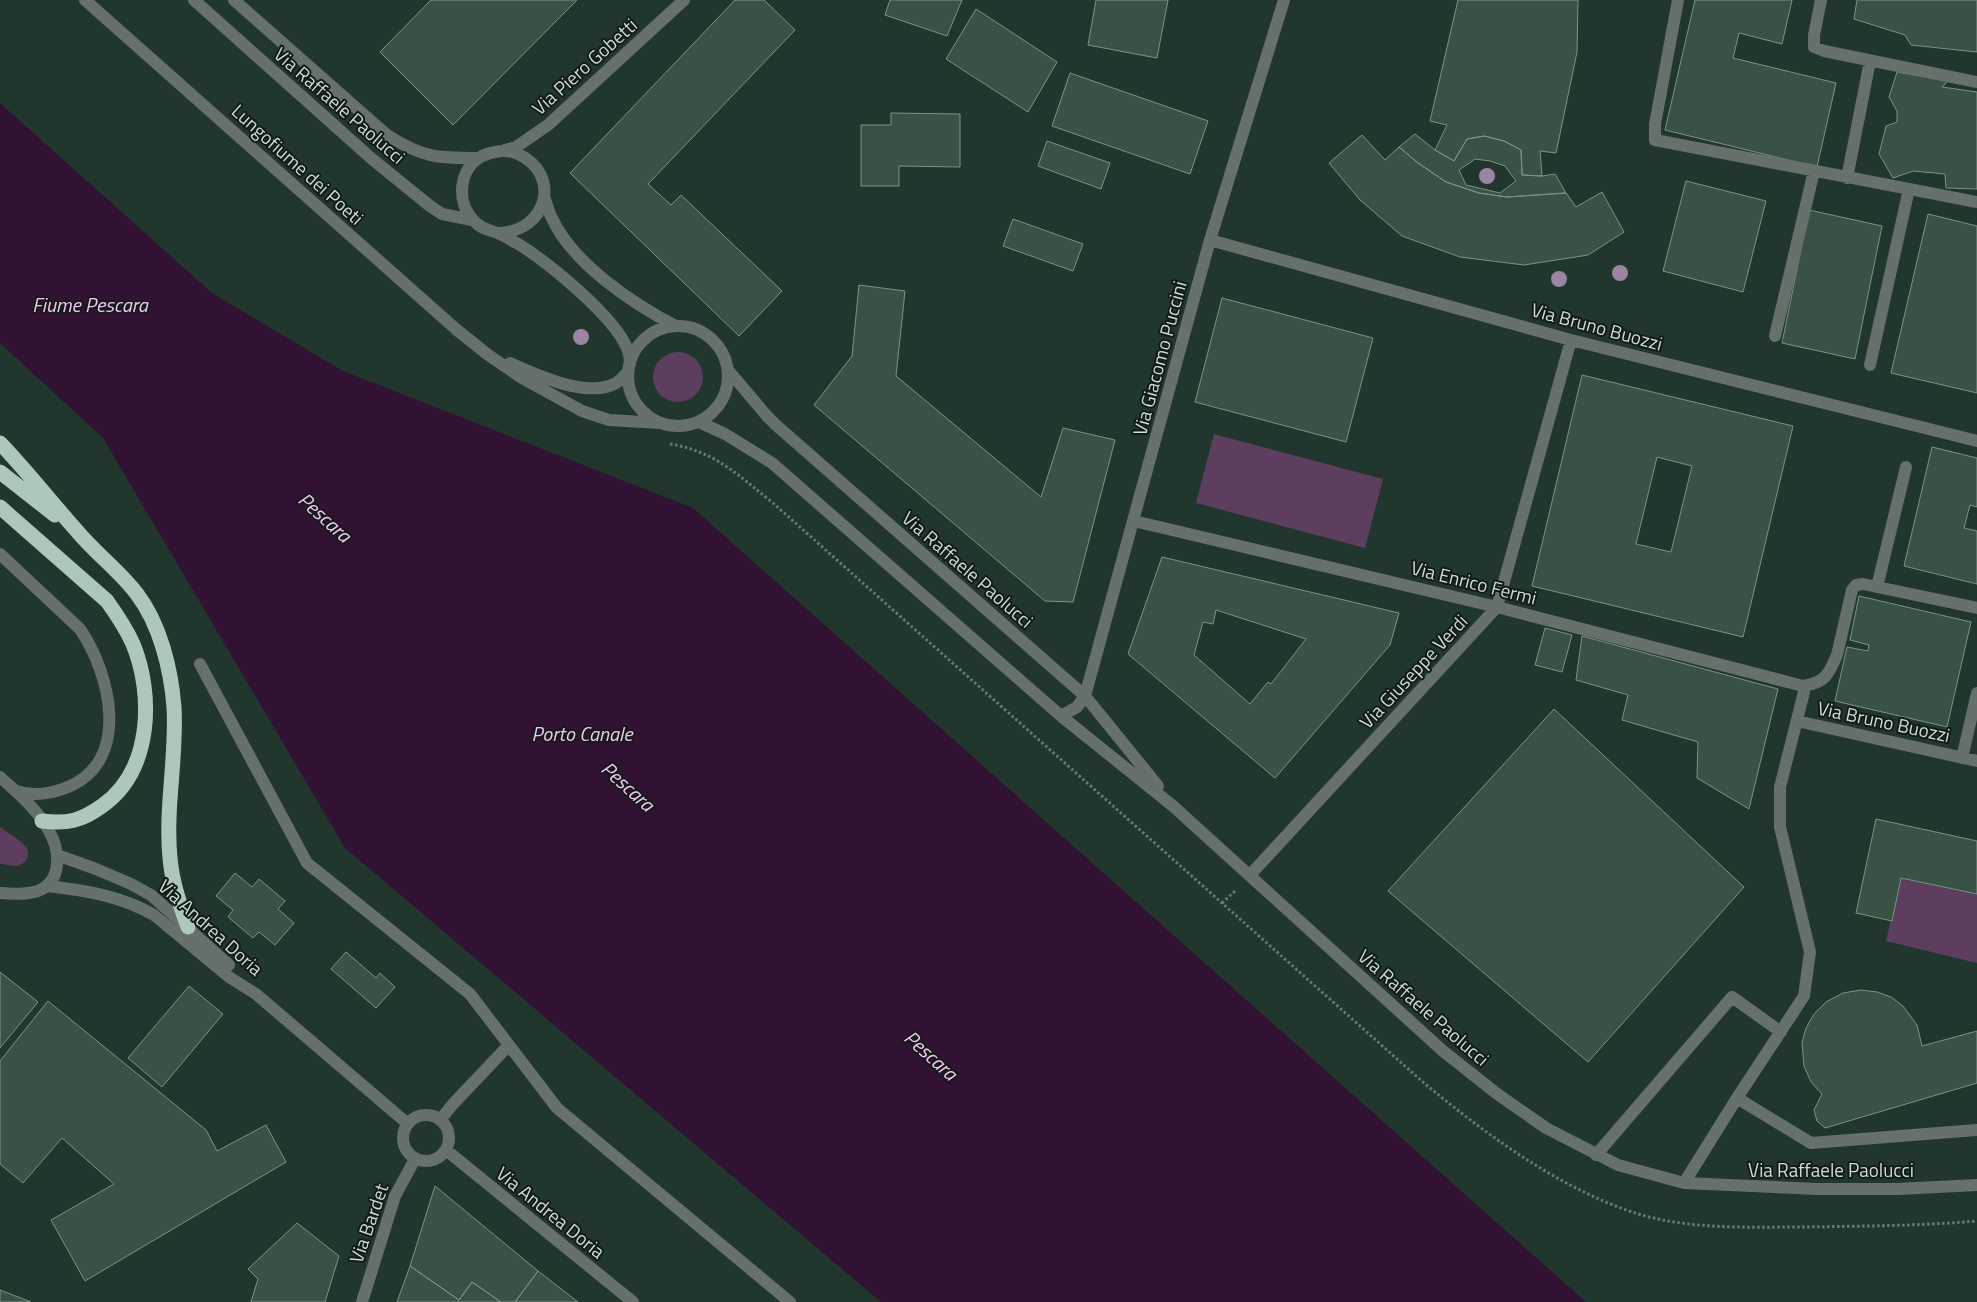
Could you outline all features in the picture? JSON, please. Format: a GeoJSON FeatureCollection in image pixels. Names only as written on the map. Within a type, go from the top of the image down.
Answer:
{"type":"FeatureCollection","features":[{"type":"Feature","properties":{"kind":"highway"},"geometry":{"type":"LineString","coordinates":[[0,443],[16,459],[78,533],[137,593],[150,613],[170,676],[174,708],[169,825],[170,860],[176,892],[188,927]]}},
{"type":"Feature","properties":{"kind":"highway"},"geometry":{"type":"LineString","coordinates":[[1,473],[78,533]]}},
{"type":"Feature","properties":{"kind":"highway"},"geometry":{"type":"LineString","coordinates":[[0,506],[107,601],[118,615],[133,645],[146,703],[142,739],[131,773],[124,785],[106,803],[77,820],[58,823],[42,820]]}},
{"type":"Feature","properties":{"kind":"street","name":"Lungofiume dei Poeti"},"geometry":{"type":"LineString","coordinates":[[85,0],[457,330],[487,354],[522,378],[582,411],[609,420],[660,423]]}},
{"type":"Feature","properties":{"kind":"street","name":"Via Raffaele Paolucci"},"geometry":{"type":"LineString","coordinates":[[194,0],[372,159],[430,206],[442,214],[472,220]]}},
{"type":"Feature","properties":{"kind":"street","name":"Via Raffaele Paolucci"},"geometry":{"type":"LineString","coordinates":[[234,0],[386,135],[407,148],[425,155],[442,158],[479,158]]}},
{"type":"Feature","properties":{"kind":"street","name":"Via Piero Gobetti"},"geometry":{"type":"LineString","coordinates":[[503,151],[516,147],[548,125],[684,0]]}},
{"type":"Feature","properties":{"kind":"street","name":"Via Giacomo Puccini"},"geometry":{"type":"LineString","coordinates":[[1085,696],[1210,240],[1284,0]]}},
{"type":"Feature","properties":{"kind":"street"},"geometry":{"type":"LineString","coordinates":[[1678,0],[1655,124],[1654,140],[1977,202]]}},
{"type":"Feature","properties":{"kind":"street"},"geometry":{"type":"LineString","coordinates":[[1822,0],[1814,35],[1814,47],[1824,52],[1977,82]]}},
{"type":"Feature","properties":{"kind":"street"},"geometry":{"type":"LineString","coordinates":[[1847,178],[1870,61]]}},
{"type":"Feature","properties":{"kind":"street"},"geometry":{"type":"LineString","coordinates":[[544,196],[541,209],[534,220],[524,228],[512,233],[499,233],[484,229],[472,220],[464,208],[461,194],[463,180],[469,167],[479,158],[491,152],[503,151],[516,153],[529,160],[538,170],[552,219],[561,235],[575,252],[622,294],[639,306],[676,326]]}},
{"type":"Feature","properties":{"kind":"street"},"geometry":{"type":"LineString","coordinates":[[1775,336],[1814,171]]}},
{"type":"Feature","properties":{"kind":"street"},"geometry":{"type":"LineString","coordinates":[[1870,365],[1909,189]]}},
{"type":"Feature","properties":{"kind":"street"},"geometry":{"type":"LineString","coordinates":[[499,233],[542,262],[606,317],[627,348],[629,382],[636,402],[650,418],[660,423],[682,426],[699,422],[713,413],[722,401],[728,386],[728,370],[722,352],[710,338],[700,331],[688,327],[676,326],[651,334],[634,353],[629,368]]}},
{"type":"Feature","properties":{"kind":"street","name":"Via Bruno Buozzi"},"geometry":{"type":"LineString","coordinates":[[1210,240],[1571,340],[1977,441]]}},
{"type":"Feature","properties":{"kind":"street","name":"Via Giuseppe Verdi"},"geometry":{"type":"LineString","coordinates":[[1250,876],[1497,607],[1571,340]]}},
{"type":"Feature","properties":{"kind":"street","name":"Lungofiume dei Poeti"},"geometry":{"type":"LineString","coordinates":[[487,354],[534,374],[579,387],[595,388],[610,386],[618,382],[629,368]]}},
{"type":"Feature","properties":{"kind":"street","name":"Via Raffaele Paolucci"},"geometry":{"type":"LineString","coordinates":[[728,370],[776,425],[1085,696],[1173,806]]}},
{"type":"Feature","properties":{"kind":"street","name":"Via Raffaele Paolucci"},"geometry":{"type":"LineString","coordinates":[[699,422],[725,434],[772,463],[1061,716],[1173,806],[1447,1055],[1496,1094],[1546,1128],[1618,1165],[1684,1183],[1808,1189],[1898,1189],[1977,1185]]}},
{"type":"Feature","properties":{"kind":"street"},"geometry":{"type":"LineString","coordinates":[[1877,587],[1906,467]]}},
{"type":"Feature","properties":{"kind":"street","name":"Via Enrico Fermi"},"geometry":{"type":"LineString","coordinates":[[1134,521],[1497,607],[1803,686]]}},
{"type":"Feature","properties":{"kind":"street"},"geometry":{"type":"LineString","coordinates":[[0,554],[83,634],[106,686],[110,717],[105,750],[96,766],[87,776],[73,785],[56,792],[34,795],[16,791]]}},
{"type":"Feature","properties":{"kind":"street","name":"Via Bruno Buozzi"},"geometry":{"type":"LineString","coordinates":[[1803,686],[1822,681],[1833,664],[1837,655],[1852,590],[1856,585],[1863,584],[1977,608]]}},
{"type":"Feature","properties":{"kind":"street"},"geometry":{"type":"LineString","coordinates":[[200,664],[307,863],[470,994],[558,1108],[790,1302]]}},
{"type":"Feature","properties":{"kind":"street"},"geometry":{"type":"LineString","coordinates":[[1684,1183],[1804,996],[1810,952],[1780,827],[1780,787],[1804,692],[1803,686]]}},
{"type":"Feature","properties":{"kind":"street","name":"Via Bruno Buozzi"},"geometry":{"type":"LineString","coordinates":[[1962,758],[1977,693]]}},
{"type":"Feature","properties":{"kind":"street"},"geometry":{"type":"LineString","coordinates":[[1061,716],[1077,707],[1085,696]]}},
{"type":"Feature","properties":{"kind":"street","name":"Via Bruno Buozzi"},"geometry":{"type":"LineString","coordinates":[[1797,722],[1977,761]]}},
{"type":"Feature","properties":{"kind":"street"},"geometry":{"type":"LineString","coordinates":[[0,777],[16,791],[42,820],[49,830],[57,855],[57,871],[46,886],[31,893],[0,893]]}},
{"type":"Feature","properties":{"kind":"street","name":"Via Andrea Doria"},"geometry":{"type":"LineString","coordinates":[[57,855],[96,869],[151,895],[188,927],[242,978],[256,994]]}},
{"type":"Feature","properties":{"kind":"street","name":"Via Andrea Doria"},"geometry":{"type":"LineString","coordinates":[[46,886],[91,892],[141,908],[166,924],[230,977],[256,994],[408,1124]]}},
{"type":"Feature","properties":{"kind":"street"},"geometry":{"type":"LineString","coordinates":[[1596,1155],[1732,997],[1781,1032]]}},
{"type":"Feature","properties":{"kind":"street"},"geometry":{"type":"LineString","coordinates":[[440,1120],[509,1045]]}},
{"type":"Feature","properties":{"kind":"street"},"geometry":{"type":"LineString","coordinates":[[1737,1098],[1811,1143],[1977,1130]]}},
{"type":"Feature","properties":{"kind":"street"},"geometry":{"type":"LineString","coordinates":[[423,1115],[440,1120],[449,1134],[446,1150],[436,1160],[429,1162],[415,1159],[406,1150],[403,1143],[404,1130],[412,1120],[423,1115]]}},
{"type":"Feature","properties":{"kind":"street","name":"Via Andrea Doria"},"geometry":{"type":"LineString","coordinates":[[446,1150],[633,1302]]}},
{"type":"Feature","properties":{"kind":"street","name":"Via Bardet"},"geometry":{"type":"LineString","coordinates":[[362,1302],[395,1196],[415,1159]]}},
{"type":"Feature","properties":{"kind":"path"},"geometry":{"type":"LineString","coordinates":[[669,444],[698,450],[727,466]]}},
{"type":"Feature","properties":{"kind":"path"},"geometry":{"type":"LineString","coordinates":[[1948,1223],[1977,1221]]}},
{"type":"Feature","properties":{"kind":"shaded area"},"geometry":{"type":"Polygon","coordinates":[[[673,352],[683,352],[696,359],[703,372],[703,382],[696,395],[683,402],[673,402],[664,398],[657,391],[653,382],[653,372],[657,363],[664,356],[673,352]]]}},
{"type":"Feature","properties":{"kind":"shaded area"},"geometry":{"type":"Polygon","coordinates":[[[1214,434],[1383,479],[1365,548],[1196,503],[1214,434]]]}},
{"type":"Feature","properties":{"kind":"shaded area"},"geometry":{"type":"Polygon","coordinates":[[[0,827],[20,841],[27,849],[27,859],[22,864],[16,866],[0,864],[0,827]]]}},
{"type":"Feature","properties":{"kind":"shaded area"},"geometry":{"type":"Polygon","coordinates":[[[1901,878],[1977,894],[1977,963],[1886,941],[1901,878]]]}},
{"type":"Feature","properties":{"kind":"water","name":"Porto Canale"},"geometry":{"type":"Polygon","coordinates":[[[0,103],[212,293],[343,371],[693,508],[1586,1302],[881,1302],[345,848],[103,438],[0,343],[0,103]]]}},
{"type":"Feature","properties":{"kind":"building"},"geometry":{"type":"Polygon","coordinates":[[[431,0],[577,0],[453,125],[380,52],[431,0]]]}},
{"type":"Feature","properties":{"kind":"building"},"geometry":{"type":"Polygon","coordinates":[[[735,0],[764,0],[795,30],[648,184],[671,205],[681,195],[782,291],[739,336],[570,173],[735,0]]]}},
{"type":"Feature","properties":{"kind":"building"},"geometry":{"type":"Polygon","coordinates":[[[890,0],[962,0],[947,36],[885,15],[890,0]]]}},
{"type":"Feature","properties":{"kind":"building"},"geometry":{"type":"Polygon","coordinates":[[[1096,0],[1168,0],[1157,58],[1088,45],[1096,0]]]}},
{"type":"Feature","properties":{"kind":"building"},"geometry":{"type":"Polygon","coordinates":[[[1458,0],[1578,0],[1577,52],[1556,153],[1540,151],[1542,176],[1522,175],[1521,150],[1504,141],[1484,136],[1467,139],[1454,161],[1435,150],[1447,125],[1430,121],[1458,0]]]}},
{"type":"Feature","properties":{"kind":"building"},"geometry":{"type":"Polygon","coordinates":[[[1695,0],[1792,0],[1782,44],[1739,33],[1733,58],[1836,83],[1817,167],[1665,130],[1695,0]]]}},
{"type":"Feature","properties":{"kind":"building"},"geometry":{"type":"Polygon","coordinates":[[[1857,0],[1977,0],[1977,52],[1911,45],[1905,35],[1854,19],[1857,0]]]}},
{"type":"Feature","properties":{"kind":"building"},"geometry":{"type":"Polygon","coordinates":[[[976,9],[1057,62],[1028,112],[946,59],[976,9]]]}},
{"type":"Feature","properties":{"kind":"building"},"geometry":{"type":"Polygon","coordinates":[[[1897,72],[1948,81],[1942,87],[1977,92],[1977,189],[1946,188],[1945,174],[1913,171],[1893,178],[1879,154],[1886,126],[1897,122],[1897,111],[1889,97],[1897,72]]]}},
{"type":"Feature","properties":{"kind":"building"},"geometry":{"type":"Polygon","coordinates":[[[1070,73],[1208,121],[1190,174],[1052,126],[1070,73]]]}},
{"type":"Feature","properties":{"kind":"building"},"geometry":{"type":"Polygon","coordinates":[[[891,113],[960,114],[960,167],[899,166],[899,186],[861,186],[861,125],[891,125],[891,113]]]}},
{"type":"Feature","properties":{"kind":"building"},"geometry":{"type":"Polygon","coordinates":[[[1415,134],[1435,150],[1454,161],[1467,139],[1484,136],[1504,141],[1521,150],[1522,175],[1542,176],[1555,174],[1566,193],[1507,197],[1479,193],[1446,182],[1399,147],[1415,134]],[[1475,159],[1459,170],[1466,185],[1500,193],[1516,181],[1505,166],[1475,159]]]}},
{"type":"Feature","properties":{"kind":"building"},"geometry":{"type":"Polygon","coordinates":[[[1362,135],[1385,160],[1399,147],[1446,182],[1479,193],[1507,197],[1566,193],[1576,207],[1602,192],[1624,232],[1588,255],[1524,265],[1460,257],[1402,236],[1360,200],[1329,163],[1362,135]]]}},
{"type":"Feature","properties":{"kind":"building"},"geometry":{"type":"Polygon","coordinates":[[[1047,141],[1110,163],[1101,189],[1038,166],[1047,141]]]}},
{"type":"Feature","properties":{"kind":"building"},"geometry":{"type":"Polygon","coordinates":[[[1686,181],[1766,201],[1743,292],[1663,271],[1686,181]]]}},
{"type":"Feature","properties":{"kind":"building"},"geometry":{"type":"Polygon","coordinates":[[[1809,210],[1882,226],[1855,359],[1782,343],[1809,210]]]}},
{"type":"Feature","properties":{"kind":"building"},"geometry":{"type":"Polygon","coordinates":[[[1928,214],[1977,226],[1977,393],[1891,373],[1928,214]]]}},
{"type":"Feature","properties":{"kind":"building"},"geometry":{"type":"Polygon","coordinates":[[[1013,219],[1083,244],[1073,271],[1003,246],[1013,219]]]}},
{"type":"Feature","properties":{"kind":"building"},"geometry":{"type":"Polygon","coordinates":[[[859,285],[905,291],[896,376],[1041,497],[1063,428],[1115,440],[1073,602],[1045,601],[814,405],[852,356],[859,285]]]}},
{"type":"Feature","properties":{"kind":"building"},"geometry":{"type":"Polygon","coordinates":[[[1222,298],[1373,338],[1346,442],[1195,402],[1222,298]]]}},
{"type":"Feature","properties":{"kind":"building"},"geometry":{"type":"Polygon","coordinates":[[[1582,375],[1793,426],[1743,637],[1532,586],[1582,375]],[[1657,457],[1636,544],[1671,552],[1692,466],[1657,457]]]}},
{"type":"Feature","properties":{"kind":"building"},"geometry":{"type":"Polygon","coordinates":[[[1932,447],[1977,458],[1977,507],[1970,505],[1964,528],[1977,531],[1977,584],[1904,566],[1932,447]]]}},
{"type":"Feature","properties":{"kind":"building"},"geometry":{"type":"Polygon","coordinates":[[[1162,557],[1399,613],[1390,645],[1275,778],[1128,654],[1162,557]],[[1216,610],[1213,624],[1203,622],[1194,655],[1250,704],[1268,682],[1271,684],[1306,639],[1216,610]]]}},
{"type":"Feature","properties":{"kind":"building"},"geometry":{"type":"Polygon","coordinates":[[[1859,596],[1971,622],[1947,727],[1835,701],[1847,647],[1868,651],[1869,645],[1850,640],[1859,596]]]}},
{"type":"Feature","properties":{"kind":"building"},"geometry":{"type":"Polygon","coordinates":[[[1545,628],[1572,635],[1562,672],[1535,665],[1545,628]]]}},
{"type":"Feature","properties":{"kind":"building"},"geometry":{"type":"Polygon","coordinates":[[[1582,636],[1778,689],[1749,809],[1697,778],[1698,742],[1622,720],[1628,695],[1576,680],[1582,636]]]}},
{"type":"Feature","properties":{"kind":"building"},"geometry":{"type":"Polygon","coordinates":[[[1554,709],[1744,887],[1588,1062],[1388,891],[1554,709]]]}},
{"type":"Feature","properties":{"kind":"building"},"geometry":{"type":"Polygon","coordinates":[[[1876,819],[1977,841],[1977,894],[1901,878],[1892,921],[1856,913],[1876,819]]]}},
{"type":"Feature","properties":{"kind":"building"},"geometry":{"type":"Polygon","coordinates":[[[235,873],[252,887],[259,879],[285,901],[278,909],[294,923],[275,945],[259,932],[253,938],[228,917],[233,910],[216,896],[235,873]]]}},
{"type":"Feature","properties":{"kind":"building"},"geometry":{"type":"Polygon","coordinates":[[[346,952],[376,978],[380,973],[395,987],[376,1008],[331,969],[346,952]]]}},
{"type":"Feature","properties":{"kind":"building"},"geometry":{"type":"Polygon","coordinates":[[[0,972],[38,1002],[0,1048],[0,972]]]}},
{"type":"Feature","properties":{"kind":"building"},"geometry":{"type":"Polygon","coordinates":[[[189,986],[223,1014],[162,1087],[128,1058],[189,986]]]}},
{"type":"Feature","properties":{"kind":"building"},"geometry":{"type":"Polygon","coordinates":[[[1861,990],[1877,992],[1891,997],[1903,1006],[1917,1025],[1922,1046],[1977,1031],[1977,1083],[1825,1128],[1817,1121],[1814,1110],[1822,1094],[1811,1082],[1804,1066],[1802,1042],[1806,1028],[1814,1014],[1826,1002],[1843,993],[1861,990]]]}},
{"type":"Feature","properties":{"kind":"building"},"geometry":{"type":"Polygon","coordinates":[[[48,1001],[206,1130],[217,1151],[266,1125],[286,1162],[85,1281],[51,1220],[114,1184],[62,1138],[23,1183],[0,1164],[0,1061],[48,1001]]]}},
{"type":"Feature","properties":{"kind":"building"},"geometry":{"type":"Polygon","coordinates":[[[435,1186],[538,1271],[515,1302],[501,1302],[472,1282],[459,1300],[410,1266],[435,1186]]]}},
{"type":"Feature","properties":{"kind":"building"},"geometry":{"type":"Polygon","coordinates":[[[297,1223],[339,1256],[325,1302],[251,1302],[258,1279],[248,1269],[297,1223]]]}},
{"type":"Feature","properties":{"kind":"building"},"geometry":{"type":"Polygon","coordinates":[[[410,1266],[459,1300],[472,1282],[501,1302],[397,1302],[410,1266]]]}},
{"type":"Feature","properties":{"kind":"building"},"geometry":{"type":"Polygon","coordinates":[[[538,1271],[578,1302],[515,1302],[538,1271]]]}},
{"type":"Feature","properties":{"kind":"building"},"geometry":{"type":"Polygon","coordinates":[[[0,1290],[31,1302],[0,1302],[0,1290]]]}},
{"type":"Feature","properties":{"kind":"water label","name":"Fiume Pescara"},"geometry":{"type":"Point","coordinates":[90,304]}},
{"type":"Feature","properties":{"kind":"water label","name":"Pescara"},"geometry":{"type":"Point","coordinates":[325,517]}},
{"type":"Feature","properties":{"kind":"water label","name":"Pescara"},"geometry":{"type":"Point","coordinates":[628,786]}},
{"type":"Feature","properties":{"kind":"water label","name":"Pescara"},"geometry":{"type":"Point","coordinates":[931,1055]}}]}
